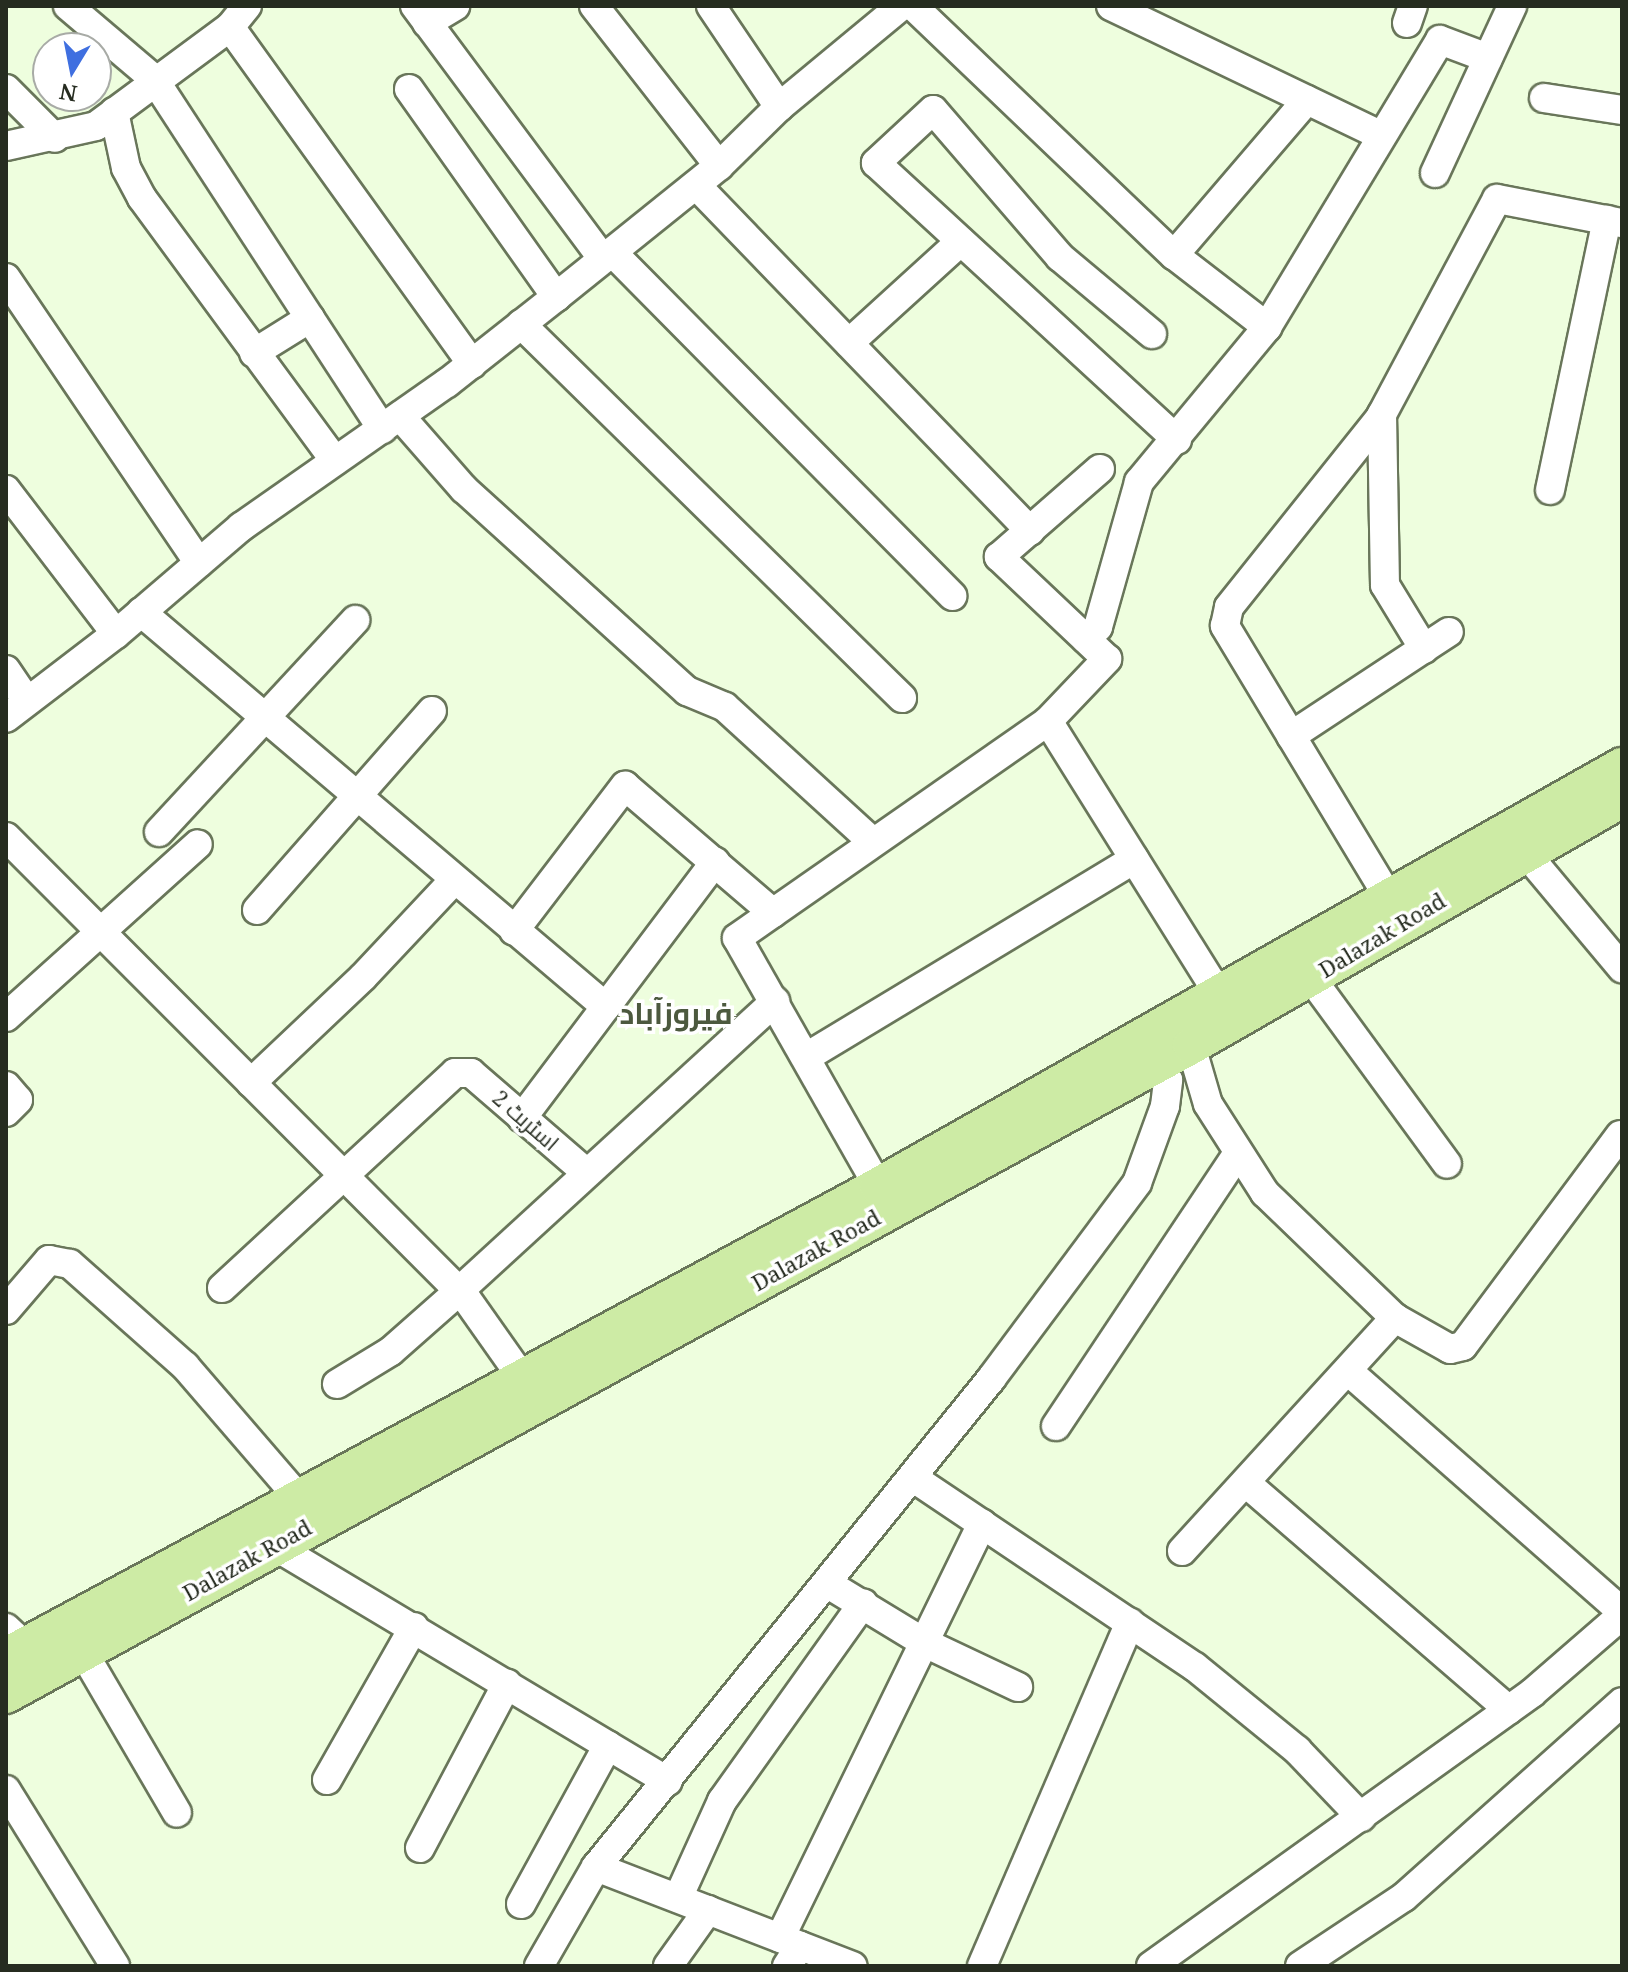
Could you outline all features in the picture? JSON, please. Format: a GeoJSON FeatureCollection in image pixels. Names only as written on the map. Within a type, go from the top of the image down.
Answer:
{"type":"FeatureCollection","features":[{"type":"Feature","properties":{"kind":"main road","name":"Dalazak Road"},"geometry":{"type":"LineString","coordinates":[[6,1695],[273,1545],[530,1388],[878,1186],[1622,766]]}},
{"type":"Feature","properties":{"kind":"main road","name":"Dalazak Road"},"geometry":{"type":"LineString","coordinates":[[12,1643],[298,1497],[530,1388],[1191,1046],[1524,851],[1622,799]]}},
{"type":"Feature","properties":{"kind":"street"},"geometry":{"type":"LineString","coordinates":[[68,6],[154,79],[310,318],[391,422],[687,691],[725,707],[873,842]]}},
{"type":"Feature","properties":{"kind":"street"},"geometry":{"type":"LineString","coordinates":[[455,6],[421,14],[608,256],[953,596]]}},
{"type":"Feature","properties":{"kind":"street"},"geometry":{"type":"LineString","coordinates":[[594,6],[719,166]]}},
{"type":"Feature","properties":{"kind":"street"},"geometry":{"type":"LineString","coordinates":[[711,6],[779,107]]}},
{"type":"Feature","properties":{"kind":"street"},"geometry":{"type":"LineString","coordinates":[[1111,6],[1380,135]]}},
{"type":"Feature","properties":{"kind":"street"},"geometry":{"type":"LineString","coordinates":[[1435,173],[1512,6]]}},
{"type":"Feature","properties":{"kind":"street"},"geometry":{"type":"LineString","coordinates":[[6,670],[16,709],[116,634],[199,563],[472,364],[608,256],[719,166],[779,107],[896,8],[1174,255],[1267,327]]}},
{"type":"Feature","properties":{"kind":"street"},"geometry":{"type":"LineString","coordinates":[[6,146],[55,138],[96,126],[239,16],[472,364]]}},
{"type":"Feature","properties":{"kind":"street"},"geometry":{"type":"LineString","coordinates":[[1086,639],[1098,627],[1139,482],[1177,440],[1267,327],[1440,40],[1488,58]]}},
{"type":"Feature","properties":{"kind":"street"},"geometry":{"type":"LineString","coordinates":[[6,89],[55,138]]}},
{"type":"Feature","properties":{"kind":"street"},"geometry":{"type":"LineString","coordinates":[[409,89],[556,297]]}},
{"type":"Feature","properties":{"kind":"street"},"geometry":{"type":"LineString","coordinates":[[1544,98],[1622,110]]}},
{"type":"Feature","properties":{"kind":"street"},"geometry":{"type":"LineString","coordinates":[[1174,255],[1307,100]]}},
{"type":"Feature","properties":{"kind":"street"},"geometry":{"type":"LineString","coordinates":[[1152,334],[1060,257],[933,110],[876,163],[1177,440]]}},
{"type":"Feature","properties":{"kind":"street"},"geometry":{"type":"LineString","coordinates":[[114,112],[126,168],[142,198],[335,461]]}},
{"type":"Feature","properties":{"kind":"street"},"geometry":{"type":"LineString","coordinates":[[696,185],[1030,531]]}},
{"type":"Feature","properties":{"kind":"street"},"geometry":{"type":"LineString","coordinates":[[1389,898],[1225,626],[1229,607],[1382,414],[1497,199],[1614,222],[1550,490]]}},
{"type":"Feature","properties":{"kind":"street"},"geometry":{"type":"LineString","coordinates":[[849,343],[961,241]]}},
{"type":"Feature","properties":{"kind":"street"},"geometry":{"type":"LineString","coordinates":[[6,278],[199,563]]}},
{"type":"Feature","properties":{"kind":"street"},"geometry":{"type":"LineString","coordinates":[[254,353],[310,318]]}},
{"type":"Feature","properties":{"kind":"street"},"geometry":{"type":"LineString","coordinates":[[521,324],[902,698]]}},
{"type":"Feature","properties":{"kind":"street"},"geometry":{"type":"LineString","coordinates":[[1382,414],[1385,585],[1424,649]]}},
{"type":"Feature","properties":{"kind":"street"},"geometry":{"type":"LineString","coordinates":[[878,1186],[808,1056],[737,938],[1048,721],[1107,659],[999,557],[1100,469]]}},
{"type":"Feature","properties":{"kind":"street"},"geometry":{"type":"LineString","coordinates":[[6,490],[116,634]]}},
{"type":"Feature","properties":{"kind":"street"},"geometry":{"type":"LineString","coordinates":[[141,612],[606,1007]]}},
{"type":"Feature","properties":{"kind":"street"},"geometry":{"type":"LineString","coordinates":[[159,832],[355,620]]}},
{"type":"Feature","properties":{"kind":"street"},"geometry":{"type":"LineString","coordinates":[[1291,736],[1449,632]]}},
{"type":"Feature","properties":{"kind":"street"},"geometry":{"type":"LineString","coordinates":[[257,910],[432,711]]}},
{"type":"Feature","properties":{"kind":"street"},"geometry":{"type":"LineString","coordinates":[[1048,721],[1219,995]]}},
{"type":"Feature","properties":{"kind":"street"},"geometry":{"type":"LineString","coordinates":[[514,931],[625,786],[773,913]]}},
{"type":"Feature","properties":{"kind":"street"},"geometry":{"type":"LineString","coordinates":[[6,837],[459,1291],[530,1388]]}},
{"type":"Feature","properties":{"kind":"street"},"geometry":{"type":"LineString","coordinates":[[6,1017],[198,844]]}},
{"type":"Feature","properties":{"kind":"street"},"geometry":{"type":"LineString","coordinates":[[1524,851],[1622,968]]}},
{"type":"Feature","properties":{"kind":"street"},"geometry":{"type":"LineString","coordinates":[[808,1056],[1134,859]]}},
{"type":"Feature","properties":{"kind":"street"},"geometry":{"type":"LineString","coordinates":[[522,1118],[715,862]]}},
{"type":"Feature","properties":{"kind":"street"},"geometry":{"type":"LineString","coordinates":[[251,1083],[363,977],[454,880]]}},
{"type":"Feature","properties":{"kind":"street"},"geometry":{"type":"LineString","coordinates":[[1311,978],[1447,1164]]}},
{"type":"Feature","properties":{"kind":"street"},"geometry":{"type":"LineString","coordinates":[[337,1384],[391,1351],[775,1001]]}},
{"type":"Feature","properties":{"kind":"street"},"geometry":{"type":"LineString","coordinates":[[1191,1046],[1208,1104],[1237,1155],[1314,1244],[1395,1318],[1450,1349],[1463,1346],[1620,1135]]}},
{"type":"Feature","properties":{"kind":"street"},"geometry":{"type":"LineString","coordinates":[[539,1966],[596,1867],[828,1584],[1137,1183],[1165,1106],[1168,1080],[1158,1063]]}},
{"type":"Feature","properties":{"kind":"street","name":"اسٹریٹ 2"},"geometry":{"type":"LineString","coordinates":[[345,1177],[463,1071],[587,1173]]}},
{"type":"Feature","properties":{"kind":"street"},"geometry":{"type":"LineString","coordinates":[[6,1086],[18,1100],[6,1112]]}},
{"type":"Feature","properties":{"kind":"street"},"geometry":{"type":"LineString","coordinates":[[1056,1426],[1237,1155]]}},
{"type":"Feature","properties":{"kind":"street"},"geometry":{"type":"LineString","coordinates":[[222,1288],[345,1177]]}},
{"type":"Feature","properties":{"kind":"street"},"geometry":{"type":"LineString","coordinates":[[6,1310],[49,1260],[70,1264],[185,1366],[298,1497]]}},
{"type":"Feature","properties":{"kind":"street"},"geometry":{"type":"LineString","coordinates":[[1182,1551],[1395,1318]]}},
{"type":"Feature","properties":{"kind":"street"},"geometry":{"type":"LineString","coordinates":[[1151,1966],[1509,1710],[1622,1613],[1348,1371]]}},
{"type":"Feature","properties":{"kind":"street"},"geometry":{"type":"LineString","coordinates":[[912,1477],[1195,1667],[1297,1750],[1361,1817]]}},
{"type":"Feature","properties":{"kind":"street"},"geometry":{"type":"LineString","coordinates":[[1246,1483],[1509,1710]]}},
{"type":"Feature","properties":{"kind":"street"},"geometry":{"type":"LineString","coordinates":[[789,1950],[925,1643],[982,1524]]}},
{"type":"Feature","properties":{"kind":"street"},"geometry":{"type":"LineString","coordinates":[[273,1545],[668,1781]]}},
{"type":"Feature","properties":{"kind":"street"},"geometry":{"type":"LineString","coordinates":[[828,1584],[925,1643],[1018,1687]]}},
{"type":"Feature","properties":{"kind":"street"},"geometry":{"type":"LineString","coordinates":[[678,1898],[722,1801],[863,1603]]}},
{"type":"Feature","properties":{"kind":"street"},"geometry":{"type":"LineString","coordinates":[[982,1966],[1130,1623]]}},
{"type":"Feature","properties":{"kind":"street"},"geometry":{"type":"LineString","coordinates":[[327,1780],[414,1627]]}},
{"type":"Feature","properties":{"kind":"street"},"geometry":{"type":"LineString","coordinates":[[83,1652],[177,1813]]}},
{"type":"Feature","properties":{"kind":"street"},"geometry":{"type":"LineString","coordinates":[[420,1848],[507,1684]]}},
{"type":"Feature","properties":{"kind":"street"},"geometry":{"type":"LineString","coordinates":[[1300,1966],[1404,1897],[1622,1702]]}},
{"type":"Feature","properties":{"kind":"street"},"geometry":{"type":"LineString","coordinates":[[521,1904],[608,1745]]}},
{"type":"Feature","properties":{"kind":"street"},"geometry":{"type":"LineString","coordinates":[[6,1790],[115,1966]]}},
{"type":"Feature","properties":{"kind":"street"},"geometry":{"type":"LineString","coordinates":[[596,1867],[708,1910],[789,1950],[853,1966]]}},
{"type":"Feature","properties":{"kind":"street"},"geometry":{"type":"LineString","coordinates":[[668,1966],[708,1910]]}},
{"type":"Feature","properties":{"kind":"district","name":"فیروزآباد"},"geometry":{"type":"Point","coordinates":[676,1013]}}]}
